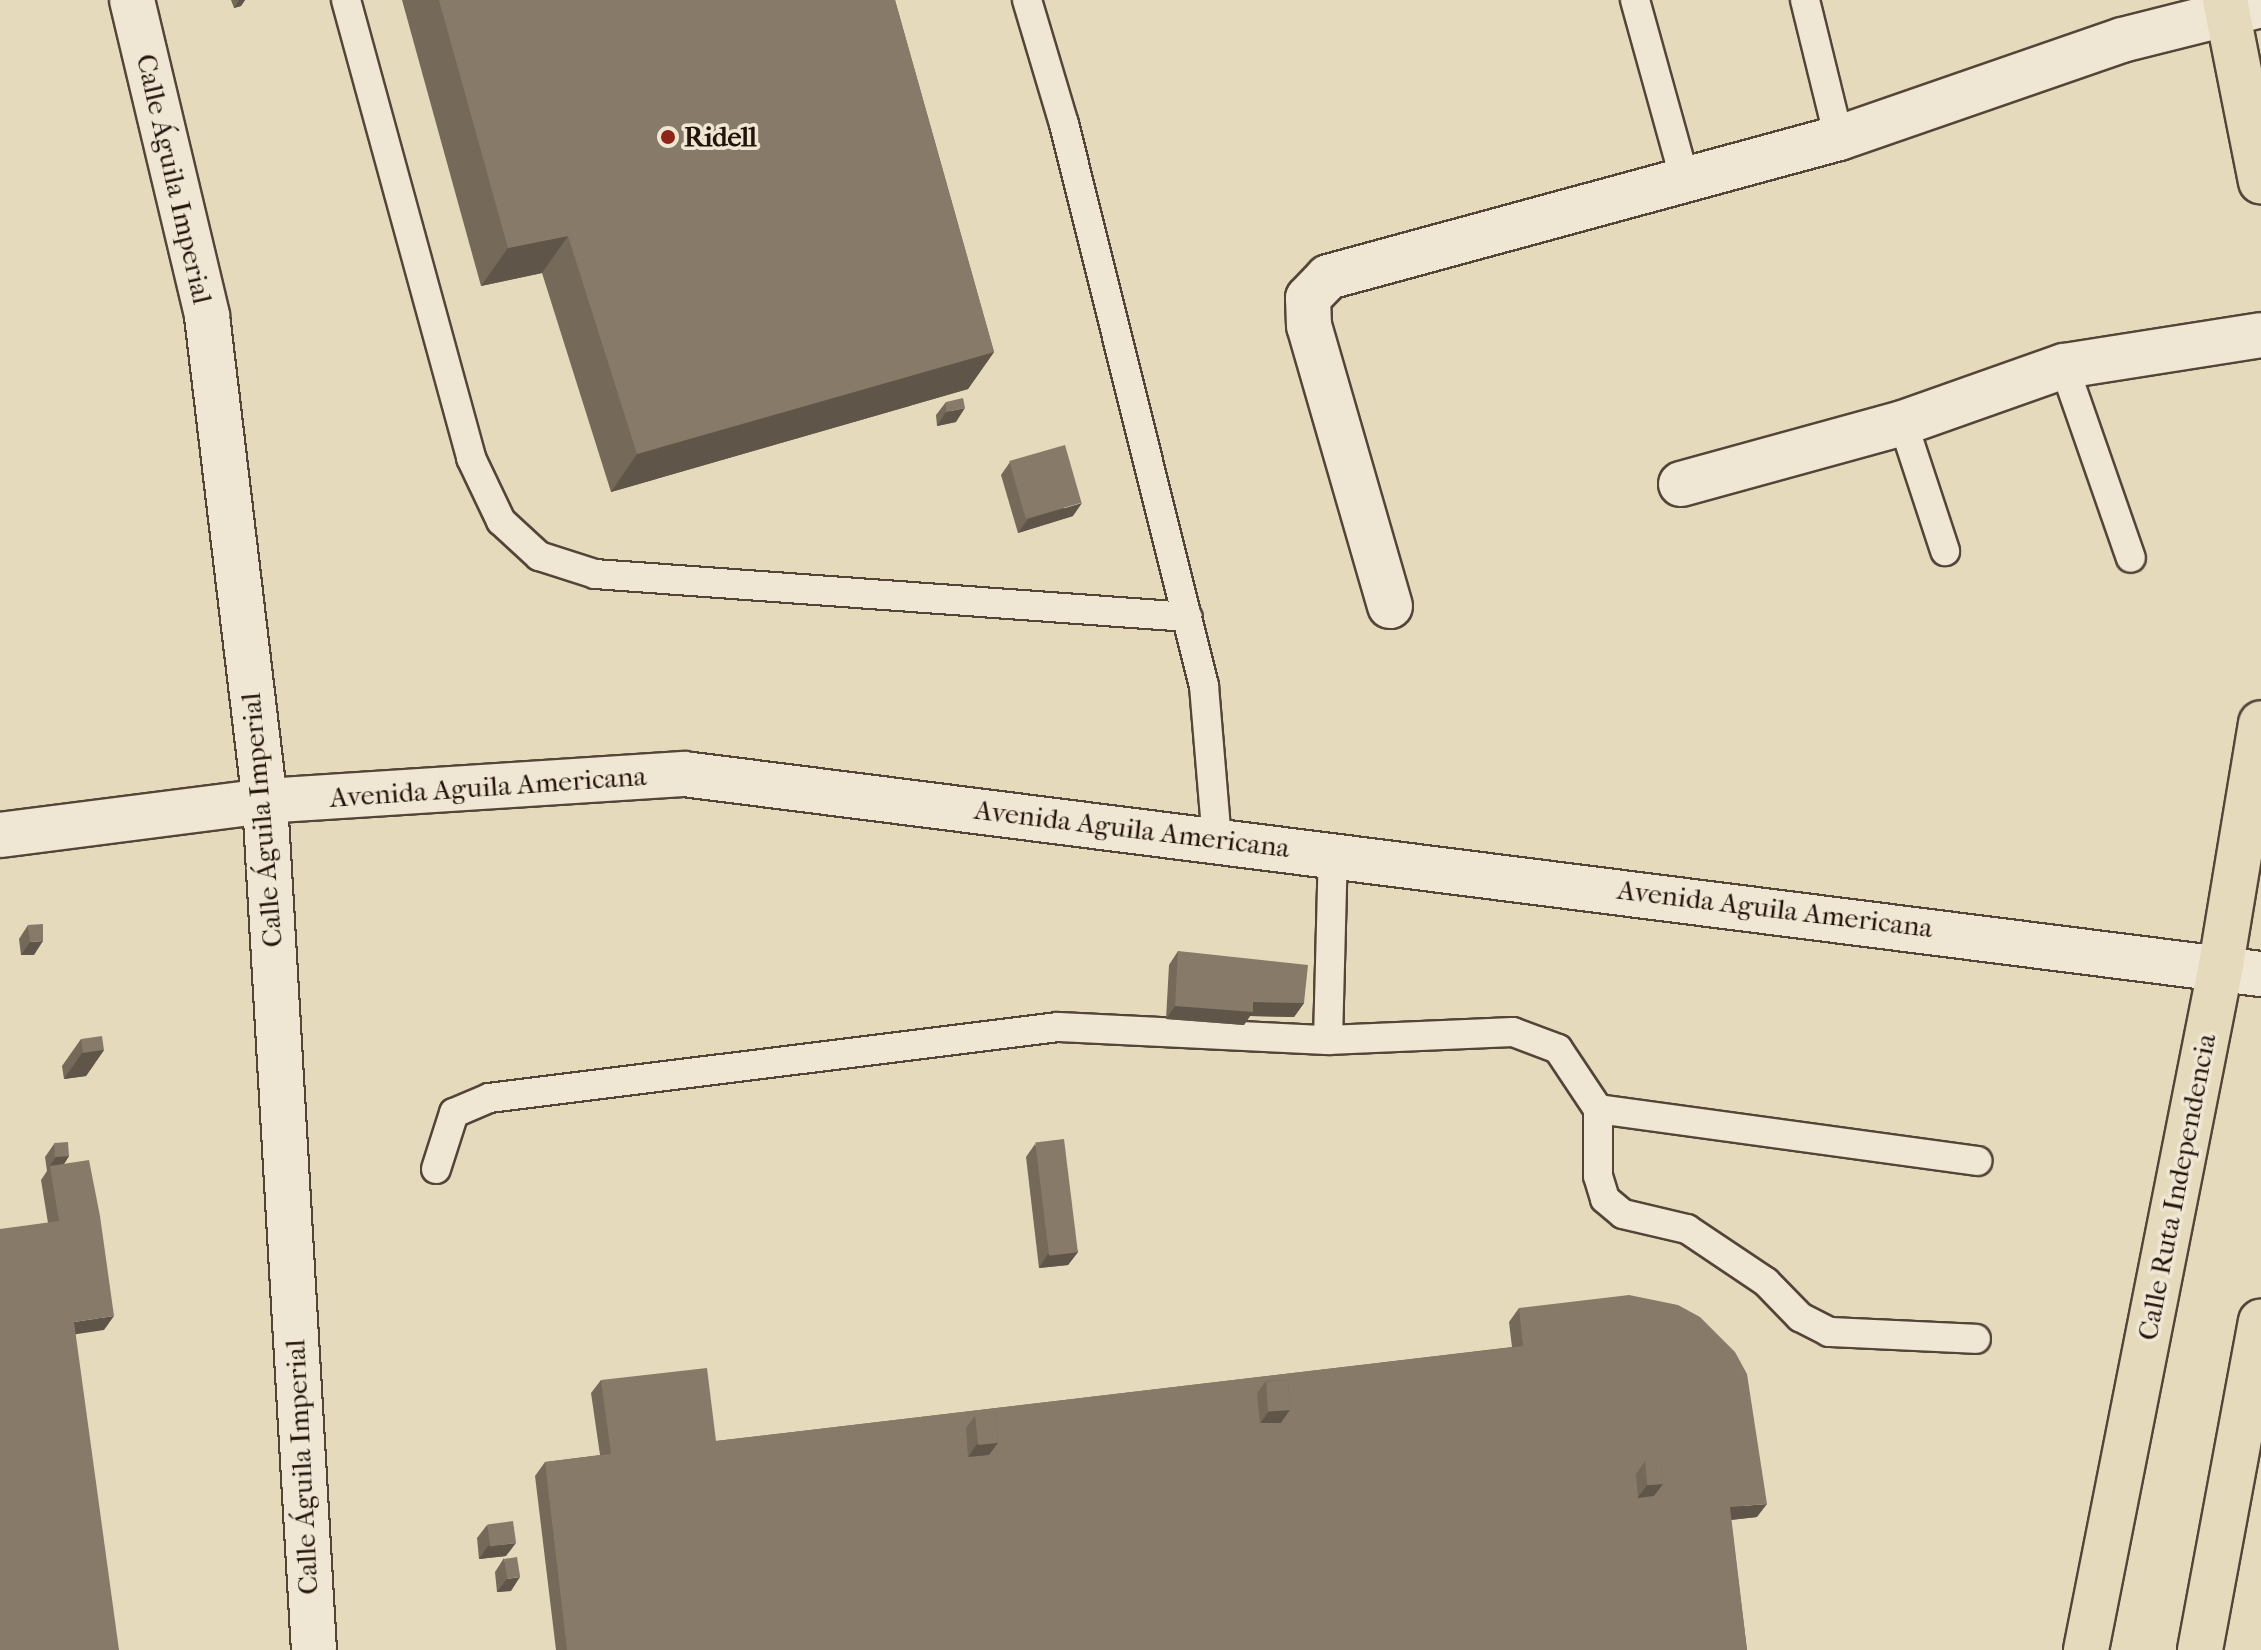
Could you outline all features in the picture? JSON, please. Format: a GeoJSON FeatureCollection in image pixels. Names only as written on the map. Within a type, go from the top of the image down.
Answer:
{"type":"FeatureCollection","features":[{"type":"Feature","properties":{"kind":"main road"},"geometry":{"type":"LineString","coordinates":[[2238,6],[2261,181]]}},
{"type":"Feature","properties":{"kind":"main road","name":"Calle Ruta Independencia"},"geometry":{"type":"LineString","coordinates":[[2086,1650],[2241,969],[2261,723]]}},
{"type":"Feature","properties":{"kind":"main road"},"geometry":{"type":"LineString","coordinates":[[2200,1650],[2261,1322]]}},
{"type":"Feature","properties":{"kind":"street","name":"Calle Águila Imperial"},"geometry":{"type":"LineString","coordinates":[[132,0],[207,316],[265,801],[314,1650]]}},
{"type":"Feature","properties":{"kind":"street"},"geometry":{"type":"LineString","coordinates":[[1390,606],[1309,326],[1308,298],[1328,277],[1839,138],[2122,40],[2238,6]]}},
{"type":"Feature","properties":{"kind":"street"},"geometry":{"type":"LineString","coordinates":[[1681,484],[1903,423],[2064,366],[2261,335]]}},
{"type":"Feature","properties":{"kind":"street","name":"Avenida Aguila Americana"},"geometry":{"type":"LineString","coordinates":[[0,835],[265,801],[684,774],[2241,969]]}},
{"type":"Feature","properties":{"kind":"lane"},"geometry":{"type":"LineString","coordinates":[[346,0],[471,458],[501,521],[539,556],[595,574],[1187,617]]}},
{"type":"Feature","properties":{"kind":"lane"},"geometry":{"type":"LineString","coordinates":[[1027,0],[1064,124],[1204,686],[1217,840]]}},
{"type":"Feature","properties":{"kind":"lane"},"geometry":{"type":"LineString","coordinates":[[1635,0],[1685,180]]}},
{"type":"Feature","properties":{"kind":"lane"},"geometry":{"type":"LineString","coordinates":[[1805,0],[1839,138]]}},
{"type":"Feature","properties":{"kind":"lane"},"geometry":{"type":"LineString","coordinates":[[2064,366],[2131,558]]}},
{"type":"Feature","properties":{"kind":"lane"},"geometry":{"type":"LineString","coordinates":[[1903,423],[1945,551]]}},
{"type":"Feature","properties":{"kind":"lane"},"geometry":{"type":"LineString","coordinates":[[1328,1040],[1333,854]]}},
{"type":"Feature","properties":{"kind":"lane"},"geometry":{"type":"LineString","coordinates":[[436,1169],[454,1113],[489,1098],[1058,1027],[1328,1040],[1513,1032],[1558,1049],[1598,1109],[1598,1176],[1605,1199],[1623,1214],[1687,1229],[1766,1282],[1800,1317],[1829,1332],[1976,1339]]}},
{"type":"Feature","properties":{"kind":"lane"},"geometry":{"type":"LineString","coordinates":[[1598,1109],[1977,1161]]}},
{"type":"Feature","properties":{"kind":"building","name":"Ridell"},"geometry":{"type":"Polygon","coordinates":[[[439,0],[895,0],[994,352],[637,454],[568,236],[508,248],[439,0]]]}},
{"type":"Feature","properties":{"kind":"building"},"geometry":{"type":"Polygon","coordinates":[[[963,398],[965,408],[946,412],[946,402],[963,398]]]}},
{"type":"Feature","properties":{"kind":"building"},"geometry":{"type":"Polygon","coordinates":[[[1065,445],[1082,503],[1026,519],[1009,461],[1065,445]]]}},
{"type":"Feature","properties":{"kind":"building"},"geometry":{"type":"Polygon","coordinates":[[[43,924],[43,941],[30,942],[28,925],[43,924]]]}},
{"type":"Feature","properties":{"kind":"building"},"geometry":{"type":"Polygon","coordinates":[[[1178,951],[1308,965],[1304,1003],[1253,1002],[1253,1012],[1175,1006],[1178,951]]]}},
{"type":"Feature","properties":{"kind":"building"},"geometry":{"type":"Polygon","coordinates":[[[102,1036],[104,1050],[83,1053],[81,1039],[102,1036]]]}},
{"type":"Feature","properties":{"kind":"building"},"geometry":{"type":"Polygon","coordinates":[[[1064,1139],[1078,1252],[1049,1256],[1035,1143],[1064,1139]]]}},
{"type":"Feature","properties":{"kind":"building"},"geometry":{"type":"Polygon","coordinates":[[[68,1142],[69,1156],[55,1157],[54,1143],[68,1142]]]}},
{"type":"Feature","properties":{"kind":"building"},"geometry":{"type":"Polygon","coordinates":[[[89,1160],[114,1316],[74,1322],[119,1650],[0,1650],[0,1229],[59,1221],[50,1166],[89,1160]]]}},
{"type":"Feature","properties":{"kind":"building"},"geometry":{"type":"Polygon","coordinates":[[[1629,1295],[1678,1305],[1700,1317],[1735,1352],[1747,1374],[1767,1504],[1730,1507],[1747,1650],[567,1650],[545,1462],[611,1454],[601,1380],[707,1368],[716,1441],[1523,1346],[1519,1308],[1629,1295]],[[1288,1380],[1266,1381],[1257,1393],[1260,1423],[1281,1423],[1290,1410],[1288,1380]],[[995,1413],[975,1416],[966,1428],[968,1457],[989,1455],[998,1443],[995,1413]],[[1661,1459],[1645,1461],[1636,1474],[1638,1498],[1654,1496],[1663,1484],[1661,1459]]]}},
{"type":"Feature","properties":{"kind":"building"},"geometry":{"type":"Polygon","coordinates":[[[1288,1380],[1290,1410],[1268,1411],[1266,1382],[1288,1380]]]}},
{"type":"Feature","properties":{"kind":"building"},"geometry":{"type":"Polygon","coordinates":[[[995,1413],[998,1443],[978,1445],[975,1415],[995,1413]]]}},
{"type":"Feature","properties":{"kind":"building"},"geometry":{"type":"Polygon","coordinates":[[[1661,1459],[1663,1484],[1647,1485],[1645,1460],[1661,1459]]]}},
{"type":"Feature","properties":{"kind":"building"},"geometry":{"type":"Polygon","coordinates":[[[513,1521],[516,1543],[490,1546],[487,1525],[513,1521]]]}},
{"type":"Feature","properties":{"kind":"building"},"geometry":{"type":"Polygon","coordinates":[[[517,1557],[520,1577],[507,1579],[504,1559],[517,1557]]]}},
{"type":"Feature","properties":{"kind":"place","name":"Ridell"},"geometry":{"type":"Point","coordinates":[668,137]}}]}
